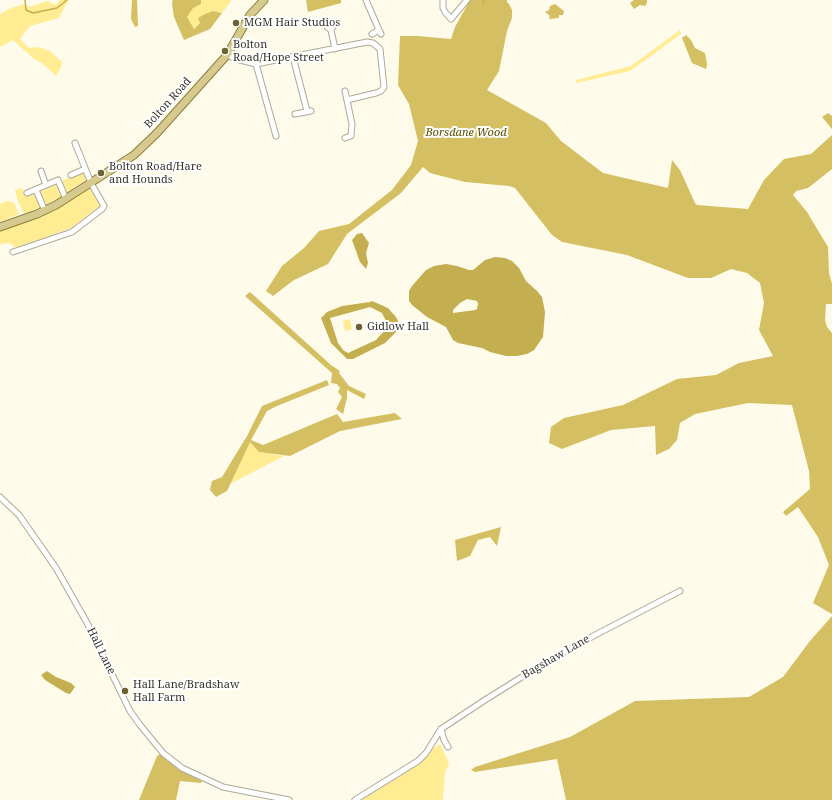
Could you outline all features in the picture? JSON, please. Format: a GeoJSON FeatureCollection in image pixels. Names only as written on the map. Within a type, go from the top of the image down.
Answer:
{"type":"FeatureCollection","features":[{"type":"Feature","properties":{"kind":"main road","name":"Bolton Road"},"geometry":{"type":"LineString","coordinates":[[0,228],[45,211],[134,156],[157,133],[226,55],[250,15],[264,0]]}},
{"type":"Feature","properties":{"kind":"street"},"geometry":{"type":"LineString","coordinates":[[366,0],[380,32],[372,34]]}},
{"type":"Feature","properties":{"kind":"street"},"geometry":{"type":"LineString","coordinates":[[443,0],[443,8],[452,19],[467,0]]}},
{"type":"Feature","properties":{"kind":"street"},"geometry":{"type":"LineString","coordinates":[[334,25],[329,28],[335,48]]}},
{"type":"Feature","properties":{"kind":"street"},"geometry":{"type":"LineString","coordinates":[[226,55],[236,60],[256,64],[366,42],[375,44],[380,50],[384,87],[381,91],[376,93],[347,100]]}},
{"type":"Feature","properties":{"kind":"street"},"geometry":{"type":"LineString","coordinates":[[294,57],[309,111],[295,114]]}},
{"type":"Feature","properties":{"kind":"street"},"geometry":{"type":"LineString","coordinates":[[256,64],[276,136]]}},
{"type":"Feature","properties":{"kind":"street"},"geometry":{"type":"LineString","coordinates":[[345,91],[352,124],[352,138],[345,138]]}},
{"type":"Feature","properties":{"kind":"street"},"geometry":{"type":"LineString","coordinates":[[13,252],[72,232],[104,206],[85,169],[75,143]]}},
{"type":"Feature","properties":{"kind":"street"},"geometry":{"type":"LineString","coordinates":[[71,175],[85,169]]}},
{"type":"Feature","properties":{"kind":"street"},"geometry":{"type":"LineString","coordinates":[[41,171],[46,185]]}},
{"type":"Feature","properties":{"kind":"street"},"geometry":{"type":"LineString","coordinates":[[27,193],[58,180],[66,199]]}},
{"type":"Feature","properties":{"kind":"street"},"geometry":{"type":"LineString","coordinates":[[36,190],[45,211]]}},
{"type":"Feature","properties":{"kind":"street","name":"Hall Lane"},"geometry":{"type":"LineString","coordinates":[[0,497],[19,515],[56,568],[86,621],[130,711],[163,754],[182,768],[223,787],[289,800]]}},
{"type":"Feature","properties":{"kind":"street","name":"Bagshaw Lane"},"geometry":{"type":"LineString","coordinates":[[439,731],[541,665],[680,591]]}},
{"type":"Feature","properties":{"kind":"street"},"geometry":{"type":"LineString","coordinates":[[439,731],[448,747]]}},
{"type":"Feature","properties":{"kind":"street"},"geometry":{"type":"LineString","coordinates":[[355,800],[418,760],[426,753],[439,731]]}},
{"type":"Feature","properties":{"kind":"shaded area"},"geometry":{"type":"Polygon","coordinates":[[[60,0],[69,0],[59,18],[30,26],[20,39],[29,48],[39,47],[50,51],[62,62],[56,76],[13,40],[0,47],[0,14],[24,4],[29,7],[47,1],[56,5],[60,0]]]}},
{"type":"Feature","properties":{"kind":"shaded area"},"geometry":{"type":"Polygon","coordinates":[[[172,0],[231,1],[222,13],[213,11],[184,40],[174,16],[172,0]]]}},
{"type":"Feature","properties":{"kind":"shaded area"},"geometry":{"type":"Polygon","coordinates":[[[680,30],[681,34],[630,71],[576,83],[576,80],[631,66],[680,30]]]}},
{"type":"Feature","properties":{"kind":"shaded area"},"geometry":{"type":"Polygon","coordinates":[[[82,171],[87,179],[66,193],[62,181],[82,171]]]}},
{"type":"Feature","properties":{"kind":"shaded area"},"geometry":{"type":"Polygon","coordinates":[[[58,183],[64,196],[45,205],[39,192],[58,183]]]}},
{"type":"Feature","properties":{"kind":"shaded area"},"geometry":{"type":"Polygon","coordinates":[[[89,187],[100,201],[100,206],[71,228],[16,248],[9,243],[0,244],[0,231],[38,216],[89,187]]]}},
{"type":"Feature","properties":{"kind":"shaded area"},"geometry":{"type":"Polygon","coordinates":[[[22,188],[26,196],[35,193],[41,207],[24,214],[15,190],[22,188]]]}},
{"type":"Feature","properties":{"kind":"shaded area"},"geometry":{"type":"Polygon","coordinates":[[[7,201],[14,203],[19,214],[0,222],[0,204],[7,201]]]}},
{"type":"Feature","properties":{"kind":"shaded area"},"geometry":{"type":"Polygon","coordinates":[[[362,233],[369,243],[366,253],[368,263],[366,269],[360,262],[352,240],[357,234],[362,233]]]}},
{"type":"Feature","properties":{"kind":"shaded area"},"geometry":{"type":"Polygon","coordinates":[[[495,257],[505,258],[512,261],[519,268],[526,281],[542,297],[545,312],[543,337],[534,350],[527,354],[506,356],[490,352],[482,348],[458,343],[453,340],[446,327],[427,317],[409,301],[409,291],[426,270],[434,266],[446,264],[473,270],[485,260],[495,257]],[[467,299],[453,310],[453,313],[477,309],[477,301],[467,299]]]}},
{"type":"Feature","properties":{"kind":"shaded area"},"geometry":{"type":"Polygon","coordinates":[[[372,301],[388,308],[396,317],[400,325],[397,331],[385,343],[353,359],[347,359],[331,343],[321,318],[327,312],[342,306],[372,301]],[[370,307],[330,318],[338,343],[343,350],[348,353],[376,340],[387,328],[387,323],[382,313],[370,307]]]}},
{"type":"Feature","properties":{"kind":"shaded area"},"geometry":{"type":"Polygon","coordinates":[[[350,319],[352,329],[345,331],[343,321],[350,319]]]}},
{"type":"Feature","properties":{"kind":"shaded area"},"geometry":{"type":"Polygon","coordinates":[[[249,439],[259,452],[284,456],[230,484],[249,439]]]}},
{"type":"Feature","properties":{"kind":"shaded area"},"geometry":{"type":"Polygon","coordinates":[[[47,671],[56,677],[71,683],[75,687],[70,694],[45,680],[41,675],[47,671]]]}},
{"type":"Feature","properties":{"kind":"shaded area"},"geometry":{"type":"Polygon","coordinates":[[[440,744],[449,763],[445,773],[443,800],[360,800],[420,762],[431,750],[440,744]]]}},
{"type":"Feature","properties":{"kind":"green space"},"geometry":{"type":"Polygon","coordinates":[[[132,0],[137,0],[138,26],[135,27],[131,19],[132,0]]]}},
{"type":"Feature","properties":{"kind":"green space"},"geometry":{"type":"Polygon","coordinates":[[[173,0],[201,0],[201,4],[193,8],[187,17],[194,29],[200,23],[198,18],[205,14],[213,11],[222,13],[210,29],[184,40],[174,17],[172,4],[173,0]]]}},
{"type":"Feature","properties":{"kind":"green space"},"geometry":{"type":"Polygon","coordinates":[[[306,0],[341,0],[341,3],[308,12],[306,0]]]}},
{"type":"Feature","properties":{"kind":"green space","name":"Borsdane Wood"},"geometry":{"type":"Polygon","coordinates":[[[470,0],[507,0],[512,10],[512,18],[507,31],[499,71],[487,90],[546,123],[561,141],[603,173],[668,188],[672,160],[680,170],[697,205],[748,209],[764,180],[784,159],[811,154],[832,135],[832,169],[808,188],[796,191],[793,195],[807,212],[828,247],[829,273],[832,284],[832,304],[826,304],[825,320],[827,327],[832,333],[832,614],[813,603],[829,565],[818,537],[798,507],[786,516],[783,512],[810,489],[809,471],[792,405],[748,403],[695,414],[680,423],[677,440],[669,449],[656,455],[655,426],[611,430],[562,449],[549,443],[551,427],[564,418],[623,405],[677,379],[716,375],[739,363],[773,356],[759,330],[764,303],[760,283],[747,273],[731,269],[711,278],[688,278],[627,255],[562,242],[552,235],[515,188],[509,186],[465,182],[430,173],[423,167],[401,193],[347,234],[328,264],[294,280],[273,296],[266,291],[282,266],[304,248],[319,231],[349,224],[392,190],[411,165],[418,141],[409,104],[398,85],[400,36],[451,39],[455,27],[470,0]]]}},
{"type":"Feature","properties":{"kind":"green space"},"geometry":{"type":"Polygon","coordinates":[[[634,0],[647,0],[647,3],[645,6],[640,5],[634,9],[630,3],[634,0]]]}},
{"type":"Feature","properties":{"kind":"green space"},"geometry":{"type":"Polygon","coordinates":[[[555,4],[564,11],[563,15],[559,15],[559,18],[549,19],[550,16],[545,12],[549,10],[550,6],[555,4]]]}},
{"type":"Feature","properties":{"kind":"green space"},"geometry":{"type":"Polygon","coordinates":[[[686,35],[691,40],[695,48],[705,53],[707,64],[706,69],[692,63],[682,38],[686,35]]]}},
{"type":"Feature","properties":{"kind":"green space"},"geometry":{"type":"Polygon","coordinates":[[[828,113],[832,116],[832,129],[822,117],[828,113]]]}},
{"type":"Feature","properties":{"kind":"green space"},"geometry":{"type":"Polygon","coordinates":[[[250,292],[331,365],[340,371],[339,373],[349,386],[366,394],[364,399],[347,390],[347,398],[343,414],[336,409],[342,397],[338,392],[340,388],[337,384],[331,383],[332,373],[245,296],[250,292]]]}},
{"type":"Feature","properties":{"kind":"green space"},"geometry":{"type":"Polygon","coordinates":[[[327,380],[329,385],[267,411],[251,440],[263,445],[337,414],[343,422],[395,413],[402,419],[340,431],[290,456],[259,452],[250,442],[227,491],[216,497],[210,490],[212,481],[222,477],[247,436],[262,406],[327,380]]]}},
{"type":"Feature","properties":{"kind":"green space"},"geometry":{"type":"Polygon","coordinates":[[[501,527],[497,546],[490,537],[478,540],[470,556],[457,561],[455,540],[501,527]]]}},
{"type":"Feature","properties":{"kind":"green space"},"geometry":{"type":"Polygon","coordinates":[[[832,616],[832,800],[566,800],[557,759],[475,772],[471,770],[475,767],[570,737],[635,701],[749,697],[783,677],[810,641],[832,616]]]}},
{"type":"Feature","properties":{"kind":"green space"},"geometry":{"type":"Polygon","coordinates":[[[160,754],[178,769],[202,781],[201,783],[180,781],[176,800],[139,800],[157,756],[160,754]]]}},
{"type":"Feature","properties":{"kind":"waterway"},"geometry":{"type":"LineString","coordinates":[[25,0],[26,10],[33,13],[57,8],[67,0]]}},
{"type":"Feature","properties":{"kind":"place","name":"MGM Hair Studios"},"geometry":{"type":"Point","coordinates":[236,23]}},
{"type":"Feature","properties":{"kind":"place","name":"Bolton Road/Hope Street"},"geometry":{"type":"Point","coordinates":[225,51]}},
{"type":"Feature","properties":{"kind":"place","name":"Bolton Road/Hare and Hounds"},"geometry":{"type":"Point","coordinates":[101,173]}},
{"type":"Feature","properties":{"kind":"place","name":"Gidlow Hall"},"geometry":{"type":"Point","coordinates":[359,327]}},
{"type":"Feature","properties":{"kind":"place","name":"Hall Lane/Bradshaw Hall Farm"},"geometry":{"type":"Point","coordinates":[125,691]}}]}
